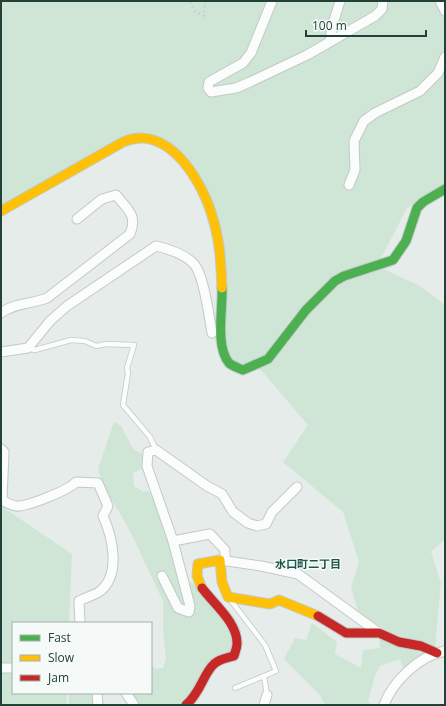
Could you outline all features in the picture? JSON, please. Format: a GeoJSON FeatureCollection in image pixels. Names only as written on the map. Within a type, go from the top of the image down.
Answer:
{"type":"FeatureCollection","features":[{"type":"Feature","properties":{"kind":"street"},"geometry":{"type":"LineString","coordinates":[[272,1],[251,53],[243,64],[209,82],[208,88],[211,92],[236,88],[307,55],[375,16],[382,9],[384,1]]}},
{"type":"Feature","properties":{"kind":"street"},"geometry":{"type":"LineString","coordinates":[[330,41],[332,27],[340,1]]}},
{"type":"Feature","properties":{"kind":"street"},"geometry":{"type":"LineString","coordinates":[[440,1],[445,11]]}},
{"type":"Feature","properties":{"kind":"street"},"geometry":{"type":"LineString","coordinates":[[349,185],[355,170],[354,141],[364,121],[375,113],[420,91],[438,73],[445,57]]}},
{"type":"Feature","properties":{"kind":"street"},"geometry":{"type":"LineString","coordinates":[[1,211],[63,174],[132,139],[150,138],[169,147],[185,163],[199,184],[212,210],[223,264],[221,342],[223,353],[230,364],[243,370],[253,367],[268,359],[306,310],[335,282],[344,276],[393,260],[406,241],[418,208],[423,202],[445,189]]}},
{"type":"Feature","properties":{"kind":"street"},"geometry":{"type":"LineString","coordinates":[[1,313],[8,308],[47,298],[130,234],[134,225],[134,218],[116,195],[102,199],[77,219]]}},
{"type":"Feature","properties":{"kind":"street"},"geometry":{"type":"LineString","coordinates":[[1,352],[28,348],[50,321],[67,306],[156,246],[167,249],[194,264],[202,280],[212,332]]}},
{"type":"Feature","properties":{"kind":"street"},"geometry":{"type":"LineString","coordinates":[[1,449],[4,452],[2,500],[8,504],[19,506],[71,488],[76,482],[98,483],[108,506],[103,516],[110,532],[112,565],[109,581],[99,592],[79,601],[80,622]]}},
{"type":"Feature","properties":{"kind":"street"},"geometry":{"type":"LineString","coordinates":[[162,576],[178,608],[189,612],[190,606],[173,541],[147,466],[148,452],[156,450],[207,486],[222,494],[233,512],[248,523],[257,526],[266,524],[272,512],[297,487]]}},
{"type":"Feature","properties":{"kind":"street"},"geometry":{"type":"LineString","coordinates":[[173,541],[210,534],[225,550],[222,560],[222,582],[228,597],[270,604],[279,600],[316,615],[346,634],[378,632]]}},
{"type":"Feature","properties":{"kind":"street"},"geometry":{"type":"LineString","coordinates":[[186,705],[195,696],[213,664],[219,660],[234,656],[238,648],[236,633],[205,592],[198,578],[198,564],[222,560],[237,564],[261,566],[298,574],[378,632],[399,642],[421,646],[441,652]]}},
{"type":"Feature","properties":{"kind":"street"},"geometry":{"type":"LineString","coordinates":[[384,705],[394,687],[409,670],[441,652]]}},
{"type":"Feature","properties":{"kind":"street"},"geometry":{"type":"LineString","coordinates":[[1,668],[12,668]]}},
{"type":"Feature","properties":{"kind":"street"},"geometry":{"type":"LineString","coordinates":[[97,694],[98,705]]}},
{"type":"Feature","properties":{"kind":"street"},"geometry":{"type":"LineString","coordinates":[[127,694],[134,705]]}},
{"type":"Feature","properties":{"kind":"street"},"geometry":{"type":"LineString","coordinates":[[264,705],[267,694]]}},
{"type":"Feature","properties":{"kind":"lane"},"geometry":{"type":"LineString","coordinates":[[28,348],[35,350],[71,340],[85,341],[96,346],[106,344],[134,345],[127,368],[128,373],[123,405],[150,437],[156,450]]}},
{"type":"Feature","properties":{"kind":"lane"},"geometry":{"type":"LineString","coordinates":[[228,597],[265,645],[276,671],[235,688]]}},
{"type":"Feature","properties":{"kind":"lane"},"geometry":{"type":"LineString","coordinates":[[264,676],[267,694]]}},
{"type":"Feature","properties":{"kind":"path"},"geometry":{"type":"LineString","coordinates":[[192,1],[195,12],[204,16],[205,1]]}},
{"type":"Feature","properties":{"kind":"green space"},"geometry":{"type":"Polygon","coordinates":[[[1,1],[445,1],[445,184],[407,208],[377,266],[420,286],[445,305],[445,539],[431,552],[441,583],[435,648],[392,633],[359,614],[351,587],[359,562],[343,512],[283,462],[308,425],[261,370],[235,363],[226,351],[223,233],[201,182],[172,147],[138,134],[1,216],[1,1]]]}},
{"type":"Feature","properties":{"kind":"green space"},"geometry":{"type":"Polygon","coordinates":[[[114,422],[121,426],[133,449],[144,455],[147,466],[133,473],[134,486],[144,492],[148,491],[154,501],[185,580],[196,585],[232,635],[231,652],[182,705],[139,705],[132,694],[152,694],[152,666],[156,669],[163,668],[166,659],[163,631],[163,601],[130,531],[113,501],[106,493],[98,469],[114,422]]]}},
{"type":"Feature","properties":{"kind":"green space"},"geometry":{"type":"Polygon","coordinates":[[[1,506],[72,554],[69,622],[12,622],[12,694],[66,694],[67,705],[1,705],[1,506]]]}},
{"type":"Feature","properties":{"kind":"green space"},"geometry":{"type":"Polygon","coordinates":[[[312,623],[337,642],[335,654],[361,668],[363,650],[380,648],[379,633],[432,651],[404,669],[400,659],[380,666],[375,675],[368,702],[372,705],[325,705],[320,695],[284,659],[295,638],[306,640],[312,623]]]}},
{"type":"Feature","properties":{"kind":"green space"},"geometry":{"type":"Polygon","coordinates":[[[69,694],[92,694],[94,705],[69,705],[69,694]]]}},
{"type":"Feature","properties":{"kind":"traffic: fast"},"geometry":{"type":"LineString","coordinates":[[222,288],[222,347],[229,363],[243,370],[268,359],[306,310],[335,281],[344,276],[393,260],[406,241],[417,208],[423,202],[445,189]]}},
{"type":"Feature","properties":{"kind":"traffic: slow"},"geometry":{"type":"LineString","coordinates":[[1,211],[123,142],[139,138],[155,140],[169,148],[181,159],[192,173],[208,204],[219,244],[222,288]]}},
{"type":"Feature","properties":{"kind":"traffic: slow"},"geometry":{"type":"LineString","coordinates":[[202,588],[197,576],[198,564],[220,560],[222,582],[228,597],[270,604],[279,600],[318,616]]}},
{"type":"Feature","properties":{"kind":"traffic: jam"},"geometry":{"type":"LineString","coordinates":[[186,705],[195,695],[210,668],[218,661],[234,656],[237,646],[234,628],[202,588]]}},
{"type":"Feature","properties":{"kind":"traffic: jam"},"geometry":{"type":"LineString","coordinates":[[318,616],[346,633],[379,633],[399,642],[421,646],[437,653]]}},
{"type":"Feature","properties":{"kind":"district","name":"水口町二丁目"},"geometry":{"type":"Point","coordinates":[308,563]}}]}
